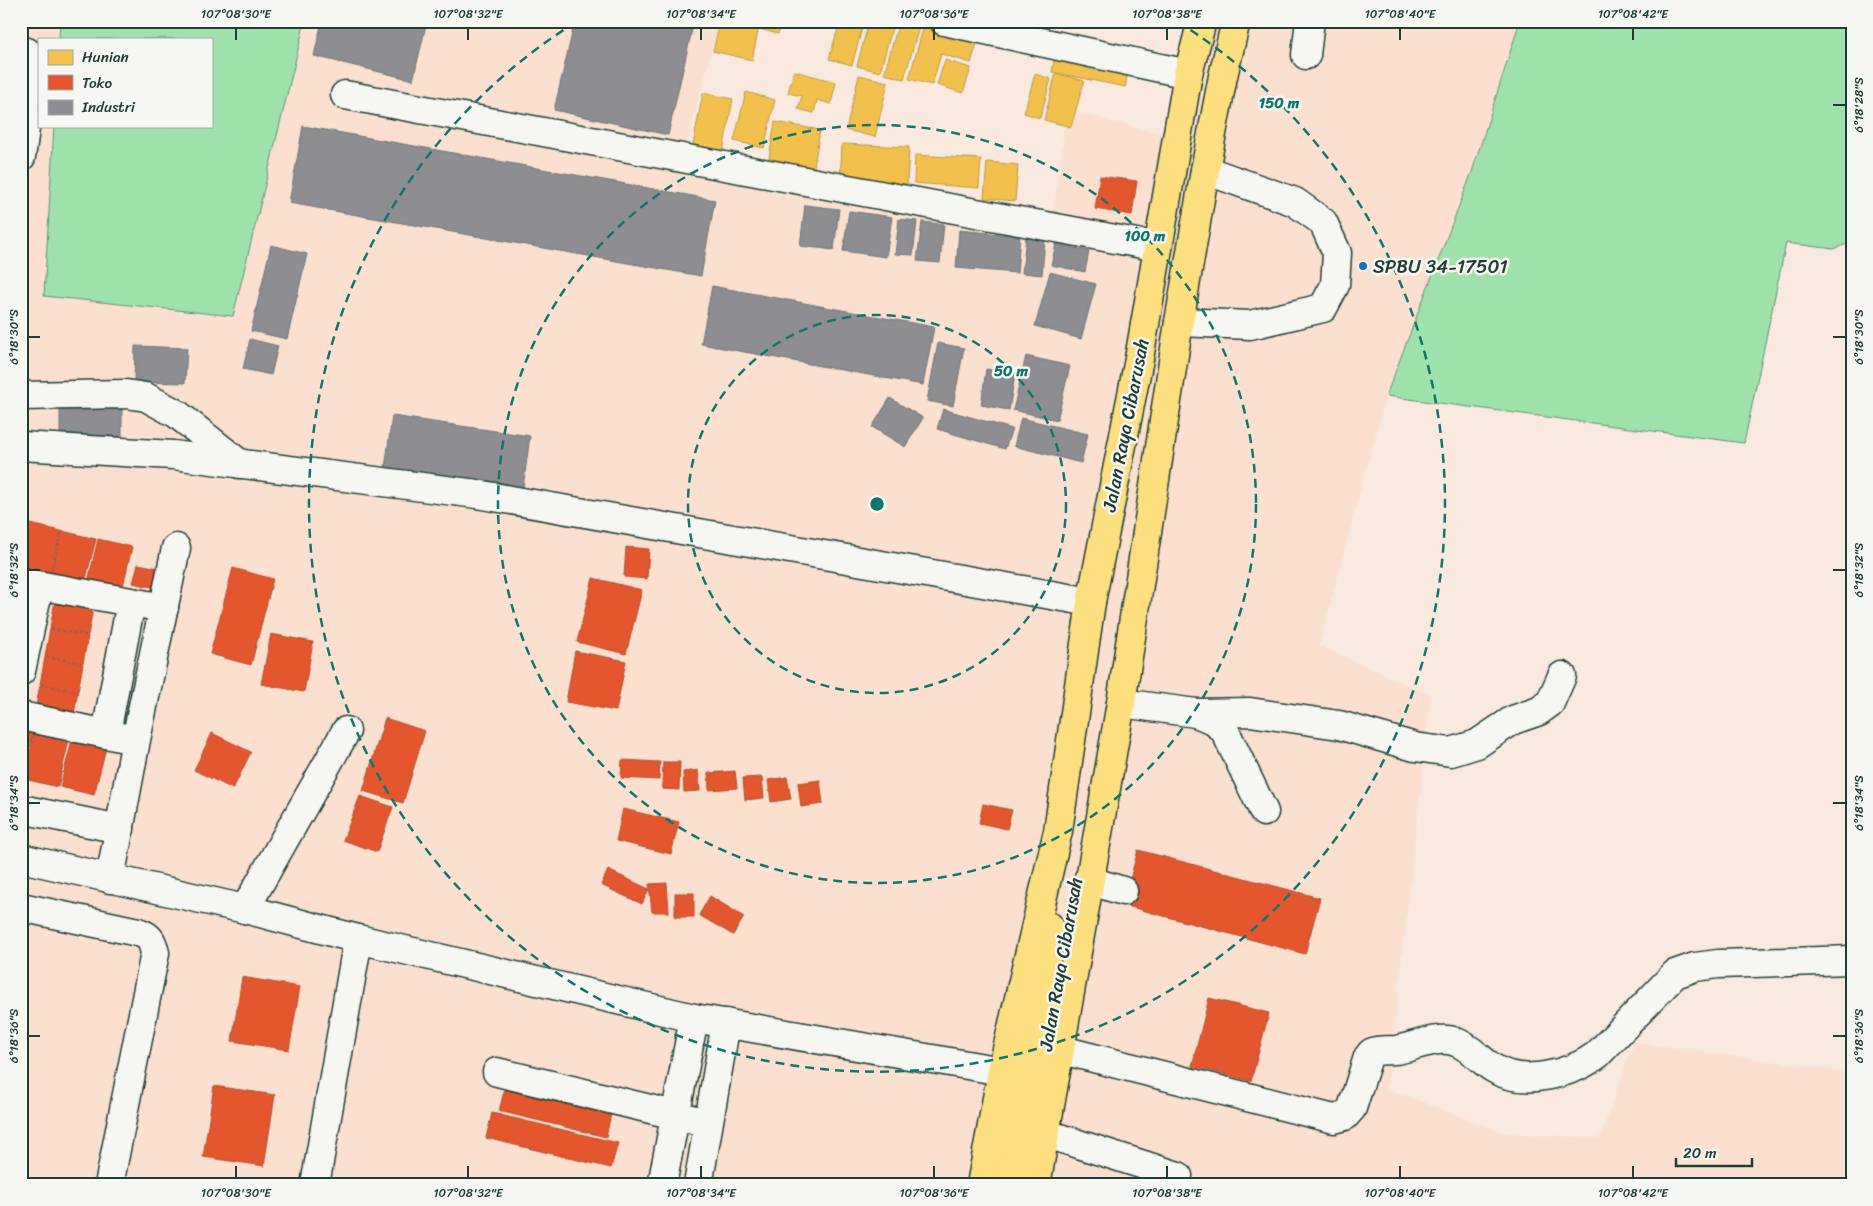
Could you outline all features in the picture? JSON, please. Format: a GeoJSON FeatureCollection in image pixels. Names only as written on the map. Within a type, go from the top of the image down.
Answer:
{"type":"FeatureCollection","features":[{"type":"Feature","properties":{"kind":"main road","name":"Jalan Raya Cibarusah"},"geometry":{"type":"LineString","coordinates":[[981,1185],[1002,1071],[1058,831],[1091,602],[1139,359],[1188,74],[1202,21]]}},
{"type":"Feature","properties":{"kind":"main road","name":"Jalan Raya Cibarusah"},"geometry":{"type":"LineString","coordinates":[[1036,1185],[1058,1049],[1121,703],[1179,322],[1205,170],[1222,76],[1236,21]]}},
{"type":"Feature","properties":{"kind":"main road","name":"Jalan Raya Cibarusah"},"geometry":{"type":"LineString","coordinates":[[1023,1185],[1053,968],[1091,780],[1112,749]]}},
{"type":"Feature","properties":{"kind":"main road","name":"Jalan Raya Cibarusah"},"geometry":{"type":"LineString","coordinates":[[1009,1185],[1040,1012],[1053,968],[1058,831]]}},
{"type":"Feature","properties":{"kind":"street"},"geometry":{"type":"LineString","coordinates":[[944,21],[1188,74]]}},
{"type":"Feature","properties":{"kind":"street"},"geometry":{"type":"LineString","coordinates":[[1306,55],[1310,21]]}},
{"type":"Feature","properties":{"kind":"street"},"geometry":{"type":"LineString","coordinates":[[21,157],[25,129],[27,52]]}},
{"type":"Feature","properties":{"kind":"street"},"geometry":{"type":"LineString","coordinates":[[345,94],[1158,247]]}},
{"type":"Feature","properties":{"kind":"street"},"geometry":{"type":"LineString","coordinates":[[1179,322],[1250,324],[1323,308],[1335,285],[1337,253],[1323,222],[1295,202],[1205,170]]}},
{"type":"Feature","properties":{"kind":"street"},"geometry":{"type":"LineString","coordinates":[[21,396],[126,394],[146,397],[178,414],[240,464]]}},
{"type":"Feature","properties":{"kind":"street"},"geometry":{"type":"LineString","coordinates":[[21,446],[173,455],[477,494],[1091,602]]}},
{"type":"Feature","properties":{"kind":"street"},"geometry":{"type":"LineString","coordinates":[[110,879],[136,740],[176,548]]}},
{"type":"Feature","properties":{"kind":"street"},"geometry":{"type":"LineString","coordinates":[[21,671],[30,584],[164,608]]}},
{"type":"Feature","properties":{"kind":"street"},"geometry":{"type":"LineString","coordinates":[[106,734],[130,602]]}},
{"type":"Feature","properties":{"kind":"street"},"geometry":{"type":"LineString","coordinates":[[1121,703],[1196,713],[1250,712],[1339,725],[1414,747],[1451,752],[1477,744],[1513,720],[1539,711],[1550,703],[1562,676]]}},
{"type":"Feature","properties":{"kind":"street"},"geometry":{"type":"LineString","coordinates":[[1196,713],[1213,720],[1225,731],[1264,812]]}},
{"type":"Feature","properties":{"kind":"street"},"geometry":{"type":"LineString","coordinates":[[21,716],[136,740]]}},
{"type":"Feature","properties":{"kind":"street"},"geometry":{"type":"LineString","coordinates":[[245,910],[346,731]]}},
{"type":"Feature","properties":{"kind":"street"},"geometry":{"type":"LineString","coordinates":[[21,809],[120,829]]}},
{"type":"Feature","properties":{"kind":"street"},"geometry":{"type":"LineString","coordinates":[[21,858],[694,1018],[1002,1071]]}},
{"type":"Feature","properties":{"kind":"street"},"geometry":{"type":"LineString","coordinates":[[1088,880],[1123,891]]}},
{"type":"Feature","properties":{"kind":"street"},"geometry":{"type":"LineString","coordinates":[[21,907],[138,932],[152,940],[155,953],[109,1185]]}},
{"type":"Feature","properties":{"kind":"street"},"geometry":{"type":"LineString","coordinates":[[314,1185],[358,939]]}},
{"type":"Feature","properties":{"kind":"street"},"geometry":{"type":"LineString","coordinates":[[1058,1049],[1334,1119],[1345,1116],[1352,1108],[1368,1057],[1372,1052],[1448,1040],[1465,1046],[1502,1073],[1511,1076],[1534,1078],[1562,1072],[1589,1061],[1675,974],[1695,967],[1718,964],[1852,960]]}},
{"type":"Feature","properties":{"kind":"street"},"geometry":{"type":"LineString","coordinates":[[662,1185],[694,1018]]}},
{"type":"Feature","properties":{"kind":"street"},"geometry":{"type":"LineString","coordinates":[[698,1185],[726,1023]]}},
{"type":"Feature","properties":{"kind":"street"},"geometry":{"type":"LineString","coordinates":[[497,1072],[708,1123]]}},
{"type":"Feature","properties":{"kind":"street"},"geometry":{"type":"LineString","coordinates":[[1044,1133],[1178,1176]]}},
{"type":"Feature","properties":{"kind":"shaded area"},"geometry":{"type":"Polygon","coordinates":[[[21,21],[719,21],[683,160],[1052,220],[1067,110],[1166,135],[1188,21],[1520,21],[1472,172],[1386,396],[1319,646],[1431,695],[1387,1089],[1505,1133],[1600,1138],[1634,1042],[1852,1073],[1852,1185],[21,1185],[21,21]]]}},
{"type":"Feature","properties":{"kind":"green space"},"geometry":{"type":"Polygon","coordinates":[[[60,21],[305,21],[233,316],[44,296],[54,128],[212,128],[212,38],[59,38],[60,21]]]}},
{"type":"Feature","properties":{"kind":"green space"},"geometry":{"type":"Polygon","coordinates":[[[1520,21],[1852,21],[1852,242],[1834,249],[1786,243],[1744,443],[1386,396],[1472,172],[1520,21]]]}},
{"type":"Feature","properties":{"kind":"building: Hunian"},"geometry":{"type":"Polygon","coordinates":[[[730,21],[782,21],[778,34],[730,21]]]}},
{"type":"Feature","properties":{"kind":"building: Hunian"},"geometry":{"type":"Polygon","coordinates":[[[840,21],[864,21],[852,65],[829,59],[840,21]]]}},
{"type":"Feature","properties":{"kind":"building: Hunian"},"geometry":{"type":"Polygon","coordinates":[[[869,21],[894,21],[880,72],[857,66],[869,21]]]}},
{"type":"Feature","properties":{"kind":"building: Hunian"},"geometry":{"type":"Polygon","coordinates":[[[720,22],[758,31],[752,60],[713,51],[720,22]]]}},
{"type":"Feature","properties":{"kind":"building: Hunian"},"geometry":{"type":"Polygon","coordinates":[[[899,22],[919,27],[904,79],[884,74],[899,22]]]}},
{"type":"Feature","properties":{"kind":"building: Hunian"},"geometry":{"type":"Polygon","coordinates":[[[924,25],[978,40],[971,63],[941,54],[932,85],[909,79],[924,25]]]}},
{"type":"Feature","properties":{"kind":"building: Hunian"},"geometry":{"type":"Polygon","coordinates":[[[1056,51],[1129,67],[1125,87],[1052,72],[1056,51]]]}},
{"type":"Feature","properties":{"kind":"building: Hunian"},"geometry":{"type":"Polygon","coordinates":[[[945,60],[971,68],[963,93],[937,85],[945,60]]]}},
{"type":"Feature","properties":{"kind":"building: Hunian"},"geometry":{"type":"Polygon","coordinates":[[[794,71],[836,82],[831,104],[817,100],[814,113],[798,109],[802,96],[788,93],[794,71]]]}},
{"type":"Feature","properties":{"kind":"building: Hunian"},"geometry":{"type":"Polygon","coordinates":[[[1056,73],[1084,81],[1071,127],[1044,120],[1056,73]]]}},
{"type":"Feature","properties":{"kind":"building: Hunian"},"geometry":{"type":"Polygon","coordinates":[[[1035,74],[1051,79],[1040,118],[1024,113],[1035,74]]]}},
{"type":"Feature","properties":{"kind":"building: Hunian"},"geometry":{"type":"Polygon","coordinates":[[[859,75],[888,82],[875,137],[846,130],[859,75]]]}},
{"type":"Feature","properties":{"kind":"building: Hunian"},"geometry":{"type":"Polygon","coordinates":[[[746,92],[775,100],[764,148],[734,141],[746,92]]]}},
{"type":"Feature","properties":{"kind":"building: Hunian"},"geometry":{"type":"Polygon","coordinates":[[[703,93],[733,99],[721,161],[691,155],[703,93]]]}},
{"type":"Feature","properties":{"kind":"building: Hunian"},"geometry":{"type":"Polygon","coordinates":[[[775,122],[820,130],[812,178],[767,171],[775,122]]]}},
{"type":"Feature","properties":{"kind":"building: Hunian"},"geometry":{"type":"Polygon","coordinates":[[[842,144],[909,147],[907,184],[840,181],[842,144]]]}},
{"type":"Feature","properties":{"kind":"building: Hunian"},"geometry":{"type":"Polygon","coordinates":[[[915,155],[981,159],[979,188],[914,183],[915,155]]]}},
{"type":"Feature","properties":{"kind":"building: Hunian"},"geometry":{"type":"Polygon","coordinates":[[[987,162],[1018,165],[1015,201],[984,198],[987,162]]]}},
{"type":"Feature","properties":{"kind":"building: Toko"},"geometry":{"type":"Polygon","coordinates":[[[1100,176],[1137,181],[1132,215],[1095,209],[1100,176]]]}},
{"type":"Feature","properties":{"kind":"building: Toko"},"geometry":{"type":"Polygon","coordinates":[[[26,523],[61,531],[49,578],[21,572],[21,543],[26,523]]]}},
{"type":"Feature","properties":{"kind":"building: Toko"},"geometry":{"type":"Polygon","coordinates":[[[62,531],[96,539],[84,586],[50,578],[62,531]]]}},
{"type":"Feature","properties":{"kind":"building: Toko"},"geometry":{"type":"Polygon","coordinates":[[[98,539],[132,547],[121,595],[87,586],[98,539]]]}},
{"type":"Feature","properties":{"kind":"building: Toko"},"geometry":{"type":"Polygon","coordinates":[[[626,547],[649,549],[647,579],[624,577],[626,547]]]}},
{"type":"Feature","properties":{"kind":"building: Toko"},"geometry":{"type":"Polygon","coordinates":[[[138,564],[159,568],[156,588],[133,583],[138,564]]]}},
{"type":"Feature","properties":{"kind":"building: Toko"},"geometry":{"type":"Polygon","coordinates":[[[233,568],[273,579],[251,665],[210,654],[233,568]]]}},
{"type":"Feature","properties":{"kind":"building: Toko"},"geometry":{"type":"Polygon","coordinates":[[[593,578],[642,590],[626,654],[577,642],[593,578]]]}},
{"type":"Feature","properties":{"kind":"building: Toko"},"geometry":{"type":"Polygon","coordinates":[[[55,601],[93,609],[88,635],[50,628],[55,601]]]}},
{"type":"Feature","properties":{"kind":"building: Toko"},"geometry":{"type":"Polygon","coordinates":[[[50,629],[88,636],[83,663],[45,656],[50,629]]]}},
{"type":"Feature","properties":{"kind":"building: Toko"},"geometry":{"type":"Polygon","coordinates":[[[271,634],[313,642],[304,692],[261,684],[271,634]]]}},
{"type":"Feature","properties":{"kind":"building: Toko"},"geometry":{"type":"Polygon","coordinates":[[[575,651],[626,661],[616,711],[566,702],[575,651]]]}},
{"type":"Feature","properties":{"kind":"building: Toko"},"geometry":{"type":"Polygon","coordinates":[[[45,657],[83,664],[78,691],[40,684],[45,657]]]}},
{"type":"Feature","properties":{"kind":"building: Toko"},"geometry":{"type":"Polygon","coordinates":[[[40,685],[78,692],[73,719],[35,711],[40,685]]]}},
{"type":"Feature","properties":{"kind":"building: Toko"},"geometry":{"type":"Polygon","coordinates":[[[385,718],[425,731],[403,803],[363,791],[385,718]]]}},
{"type":"Feature","properties":{"kind":"building: Toko"},"geometry":{"type":"Polygon","coordinates":[[[21,728],[34,731],[22,779],[21,778],[21,728]]]}},
{"type":"Feature","properties":{"kind":"building: Toko"},"geometry":{"type":"Polygon","coordinates":[[[35,731],[69,740],[58,787],[24,779],[35,731]]]}},
{"type":"Feature","properties":{"kind":"building: Toko"},"geometry":{"type":"Polygon","coordinates":[[[212,733],[251,752],[233,789],[194,770],[212,733]]]}},
{"type":"Feature","properties":{"kind":"building: Toko"},"geometry":{"type":"Polygon","coordinates":[[[72,740],[106,748],[94,795],[60,787],[72,740]]]}},
{"type":"Feature","properties":{"kind":"building: Toko"},"geometry":{"type":"Polygon","coordinates":[[[622,760],[660,762],[659,780],[621,778],[622,760]]]}},
{"type":"Feature","properties":{"kind":"building: Toko"},"geometry":{"type":"Polygon","coordinates":[[[663,762],[680,762],[679,790],[662,789],[663,762]]]}},
{"type":"Feature","properties":{"kind":"building: Toko"},"geometry":{"type":"Polygon","coordinates":[[[698,770],[700,791],[684,792],[683,772],[698,770]]]}},
{"type":"Feature","properties":{"kind":"building: Toko"},"geometry":{"type":"Polygon","coordinates":[[[735,771],[737,788],[709,790],[708,773],[735,771]]]}},
{"type":"Feature","properties":{"kind":"building: Toko"},"geometry":{"type":"Polygon","coordinates":[[[762,777],[764,798],[745,800],[743,778],[762,777]]]}},
{"type":"Feature","properties":{"kind":"building: Toko"},"geometry":{"type":"Polygon","coordinates":[[[787,777],[791,799],[771,802],[768,780],[787,777]]]}},
{"type":"Feature","properties":{"kind":"building: Toko"},"geometry":{"type":"Polygon","coordinates":[[[820,780],[823,804],[801,807],[798,783],[820,780]]]}},
{"type":"Feature","properties":{"kind":"building: Toko"},"geometry":{"type":"Polygon","coordinates":[[[360,796],[393,807],[377,852],[343,840],[360,796]]]}},
{"type":"Feature","properties":{"kind":"building: Toko"},"geometry":{"type":"Polygon","coordinates":[[[983,804],[1012,810],[1007,829],[979,823],[983,804]]]}},
{"type":"Feature","properties":{"kind":"building: Toko"},"geometry":{"type":"Polygon","coordinates":[[[623,809],[679,822],[671,854],[616,841],[623,809]]]}},
{"type":"Feature","properties":{"kind":"building: Toko"},"geometry":{"type":"Polygon","coordinates":[[[1138,850],[1320,898],[1305,954],[1123,905],[1138,850]]]}},
{"type":"Feature","properties":{"kind":"building: Toko"},"geometry":{"type":"Polygon","coordinates":[[[608,870],[649,889],[642,904],[601,885],[608,870]]]}},
{"type":"Feature","properties":{"kind":"building: Toko"},"geometry":{"type":"Polygon","coordinates":[[[667,883],[669,912],[652,912],[649,884],[667,883]]]}},
{"type":"Feature","properties":{"kind":"building: Toko"},"geometry":{"type":"Polygon","coordinates":[[[675,893],[694,893],[694,917],[675,917],[675,893]]]}},
{"type":"Feature","properties":{"kind":"building: Toko"},"geometry":{"type":"Polygon","coordinates":[[[710,896],[744,917],[733,935],[699,915],[710,896]]]}},
{"type":"Feature","properties":{"kind":"building: Toko"},"geometry":{"type":"Polygon","coordinates":[[[242,977],[300,987],[289,1050],[232,1041],[242,977]]]}},
{"type":"Feature","properties":{"kind":"building: Toko"},"geometry":{"type":"Polygon","coordinates":[[[1209,998],[1269,1013],[1251,1081],[1192,1066],[1209,998]]]}},
{"type":"Feature","properties":{"kind":"building: Toko"},"geometry":{"type":"Polygon","coordinates":[[[506,1084],[612,1109],[606,1137],[499,1111],[506,1084]]]}},
{"type":"Feature","properties":{"kind":"building: Toko"},"geometry":{"type":"Polygon","coordinates":[[[214,1086],[275,1095],[264,1166],[203,1157],[214,1086]]]}},
{"type":"Feature","properties":{"kind":"building: Toko"},"geometry":{"type":"Polygon","coordinates":[[[492,1113],[618,1143],[611,1168],[486,1138],[492,1113]]]}},
{"type":"Feature","properties":{"kind":"building: Toko"},"geometry":{"type":"Polygon","coordinates":[[[1137,1169],[1193,1185],[1133,1185],[1137,1169]]]}},
{"type":"Feature","properties":{"kind":"building: Industri"},"geometry":{"type":"Polygon","coordinates":[[[322,21],[427,21],[413,80],[314,56],[322,21]]]}},
{"type":"Feature","properties":{"kind":"building: Industri"},"geometry":{"type":"Polygon","coordinates":[[[575,21],[694,21],[668,135],[554,110],[575,21]]]}},
{"type":"Feature","properties":{"kind":"building: Industri"},"geometry":{"type":"Polygon","coordinates":[[[303,126],[715,200],[701,276],[289,203],[303,126]]]}},
{"type":"Feature","properties":{"kind":"building: Industri"},"geometry":{"type":"Polygon","coordinates":[[[805,205],[839,209],[834,250],[800,246],[805,205]]]}},
{"type":"Feature","properties":{"kind":"building: Industri"},"geometry":{"type":"Polygon","coordinates":[[[849,211],[892,217],[886,257],[843,251],[849,211]]]}},
{"type":"Feature","properties":{"kind":"building: Industri"},"geometry":{"type":"Polygon","coordinates":[[[899,219],[917,221],[913,255],[895,254],[899,219]]]}},
{"type":"Feature","properties":{"kind":"building: Industri"},"geometry":{"type":"Polygon","coordinates":[[[922,222],[944,224],[940,263],[917,261],[922,222]]]}},
{"type":"Feature","properties":{"kind":"building: Industri"},"geometry":{"type":"Polygon","coordinates":[[[959,230],[1020,236],[1017,273],[956,268],[959,230]]]}},
{"type":"Feature","properties":{"kind":"building: Industri"},"geometry":{"type":"Polygon","coordinates":[[[1026,237],[1045,238],[1042,275],[1022,273],[1026,237]]]}},
{"type":"Feature","properties":{"kind":"building: Industri"},"geometry":{"type":"Polygon","coordinates":[[[1056,244],[1089,251],[1085,272],[1051,265],[1056,244]]]}},
{"type":"Feature","properties":{"kind":"building: Industri"},"geometry":{"type":"Polygon","coordinates":[[[271,245],[307,254],[287,339],[251,331],[271,245]]]}},
{"type":"Feature","properties":{"kind":"building: Industri"},"geometry":{"type":"Polygon","coordinates":[[[1050,272],[1096,284],[1081,339],[1035,326],[1050,272]]]}},
{"type":"Feature","properties":{"kind":"building: Industri"},"geometry":{"type":"Polygon","coordinates":[[[712,286],[934,327],[923,385],[701,344],[712,286]]]}},
{"type":"Feature","properties":{"kind":"building: Industri"},"geometry":{"type":"Polygon","coordinates":[[[250,339],[278,346],[271,375],[243,369],[250,339]]]}},
{"type":"Feature","properties":{"kind":"building: Industri"},"geometry":{"type":"Polygon","coordinates":[[[938,343],[964,348],[953,406],[927,401],[938,343]]]}},
{"type":"Feature","properties":{"kind":"building: Industri"},"geometry":{"type":"Polygon","coordinates":[[[135,346],[187,348],[185,383],[134,382],[135,346]]]}},
{"type":"Feature","properties":{"kind":"building: Industri"},"geometry":{"type":"Polygon","coordinates":[[[1026,356],[1070,366],[1057,420],[1013,410],[1026,356]]]}},
{"type":"Feature","properties":{"kind":"building: Industri"},"geometry":{"type":"Polygon","coordinates":[[[986,369],[1015,374],[1009,410],[981,405],[986,369]]]}},
{"type":"Feature","properties":{"kind":"building: Industri"},"geometry":{"type":"Polygon","coordinates":[[[890,398],[923,418],[905,447],[872,427],[890,398]]]}},
{"type":"Feature","properties":{"kind":"building: Industri"},"geometry":{"type":"Polygon","coordinates":[[[60,399],[122,400],[122,446],[60,446],[60,399]]]}},
{"type":"Feature","properties":{"kind":"building: Industri"},"geometry":{"type":"Polygon","coordinates":[[[943,409],[1012,429],[1005,449],[937,429],[943,409]]]}},
{"type":"Feature","properties":{"kind":"building: Industri"},"geometry":{"type":"Polygon","coordinates":[[[392,416],[530,436],[522,495],[384,476],[392,416]]]}},
{"type":"Feature","properties":{"kind":"building: Industri"},"geometry":{"type":"Polygon","coordinates":[[[1021,418],[1088,434],[1081,463],[1014,446],[1021,418]]]}},
{"type":"Feature","properties":{"kind":"place","name":"SPBU 34-17501"},"geometry":{"type":"Point","coordinates":[1363,266]}}]}
